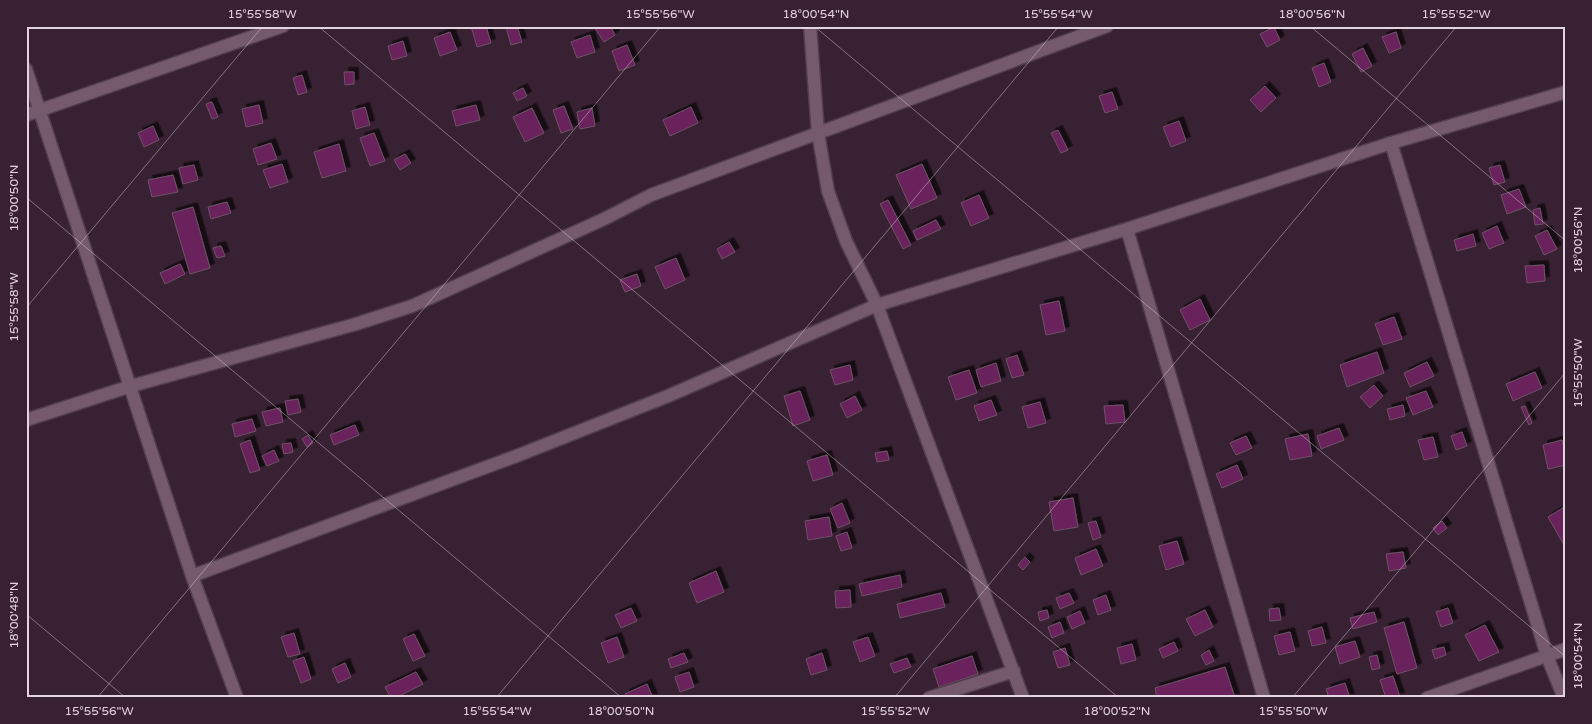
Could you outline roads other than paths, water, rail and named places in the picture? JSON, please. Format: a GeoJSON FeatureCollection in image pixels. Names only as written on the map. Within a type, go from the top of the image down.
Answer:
{"type":"FeatureCollection","features":[{"type":"Feature","properties":{"kind":"street"},"geometry":{"type":"LineString","coordinates":[[26,115],[39,112],[267,28],[283,26]]}},
{"type":"Feature","properties":{"kind":"street"},"geometry":{"type":"LineString","coordinates":[[810,26],[818,133],[828,191],[846,241],[877,305],[1023,698]]}},
{"type":"Feature","properties":{"kind":"street"},"geometry":{"type":"LineString","coordinates":[[26,420],[131,386],[356,324],[412,306],[604,219],[651,195],[1107,26]]}},
{"type":"Feature","properties":{"kind":"street"},"geometry":{"type":"LineString","coordinates":[[26,69],[192,576],[238,698]]}},
{"type":"Feature","properties":{"kind":"street"},"geometry":{"type":"LineString","coordinates":[[192,576],[519,455],[703,381],[877,305],[1127,229],[1391,143],[1566,92]]}},
{"type":"Feature","properties":{"kind":"street"},"geometry":{"type":"LineString","coordinates":[[1391,143],[1546,656],[1564,698]]}},
{"type":"Feature","properties":{"kind":"street"},"geometry":{"type":"LineString","coordinates":[[1127,229],[1264,698]]}},
{"type":"Feature","properties":{"kind":"street"},"geometry":{"type":"LineString","coordinates":[[1427,698],[1566,649]]}},
{"type":"Feature","properties":{"kind":"street"},"geometry":{"type":"LineString","coordinates":[[929,698],[1014,672]]}}]}
